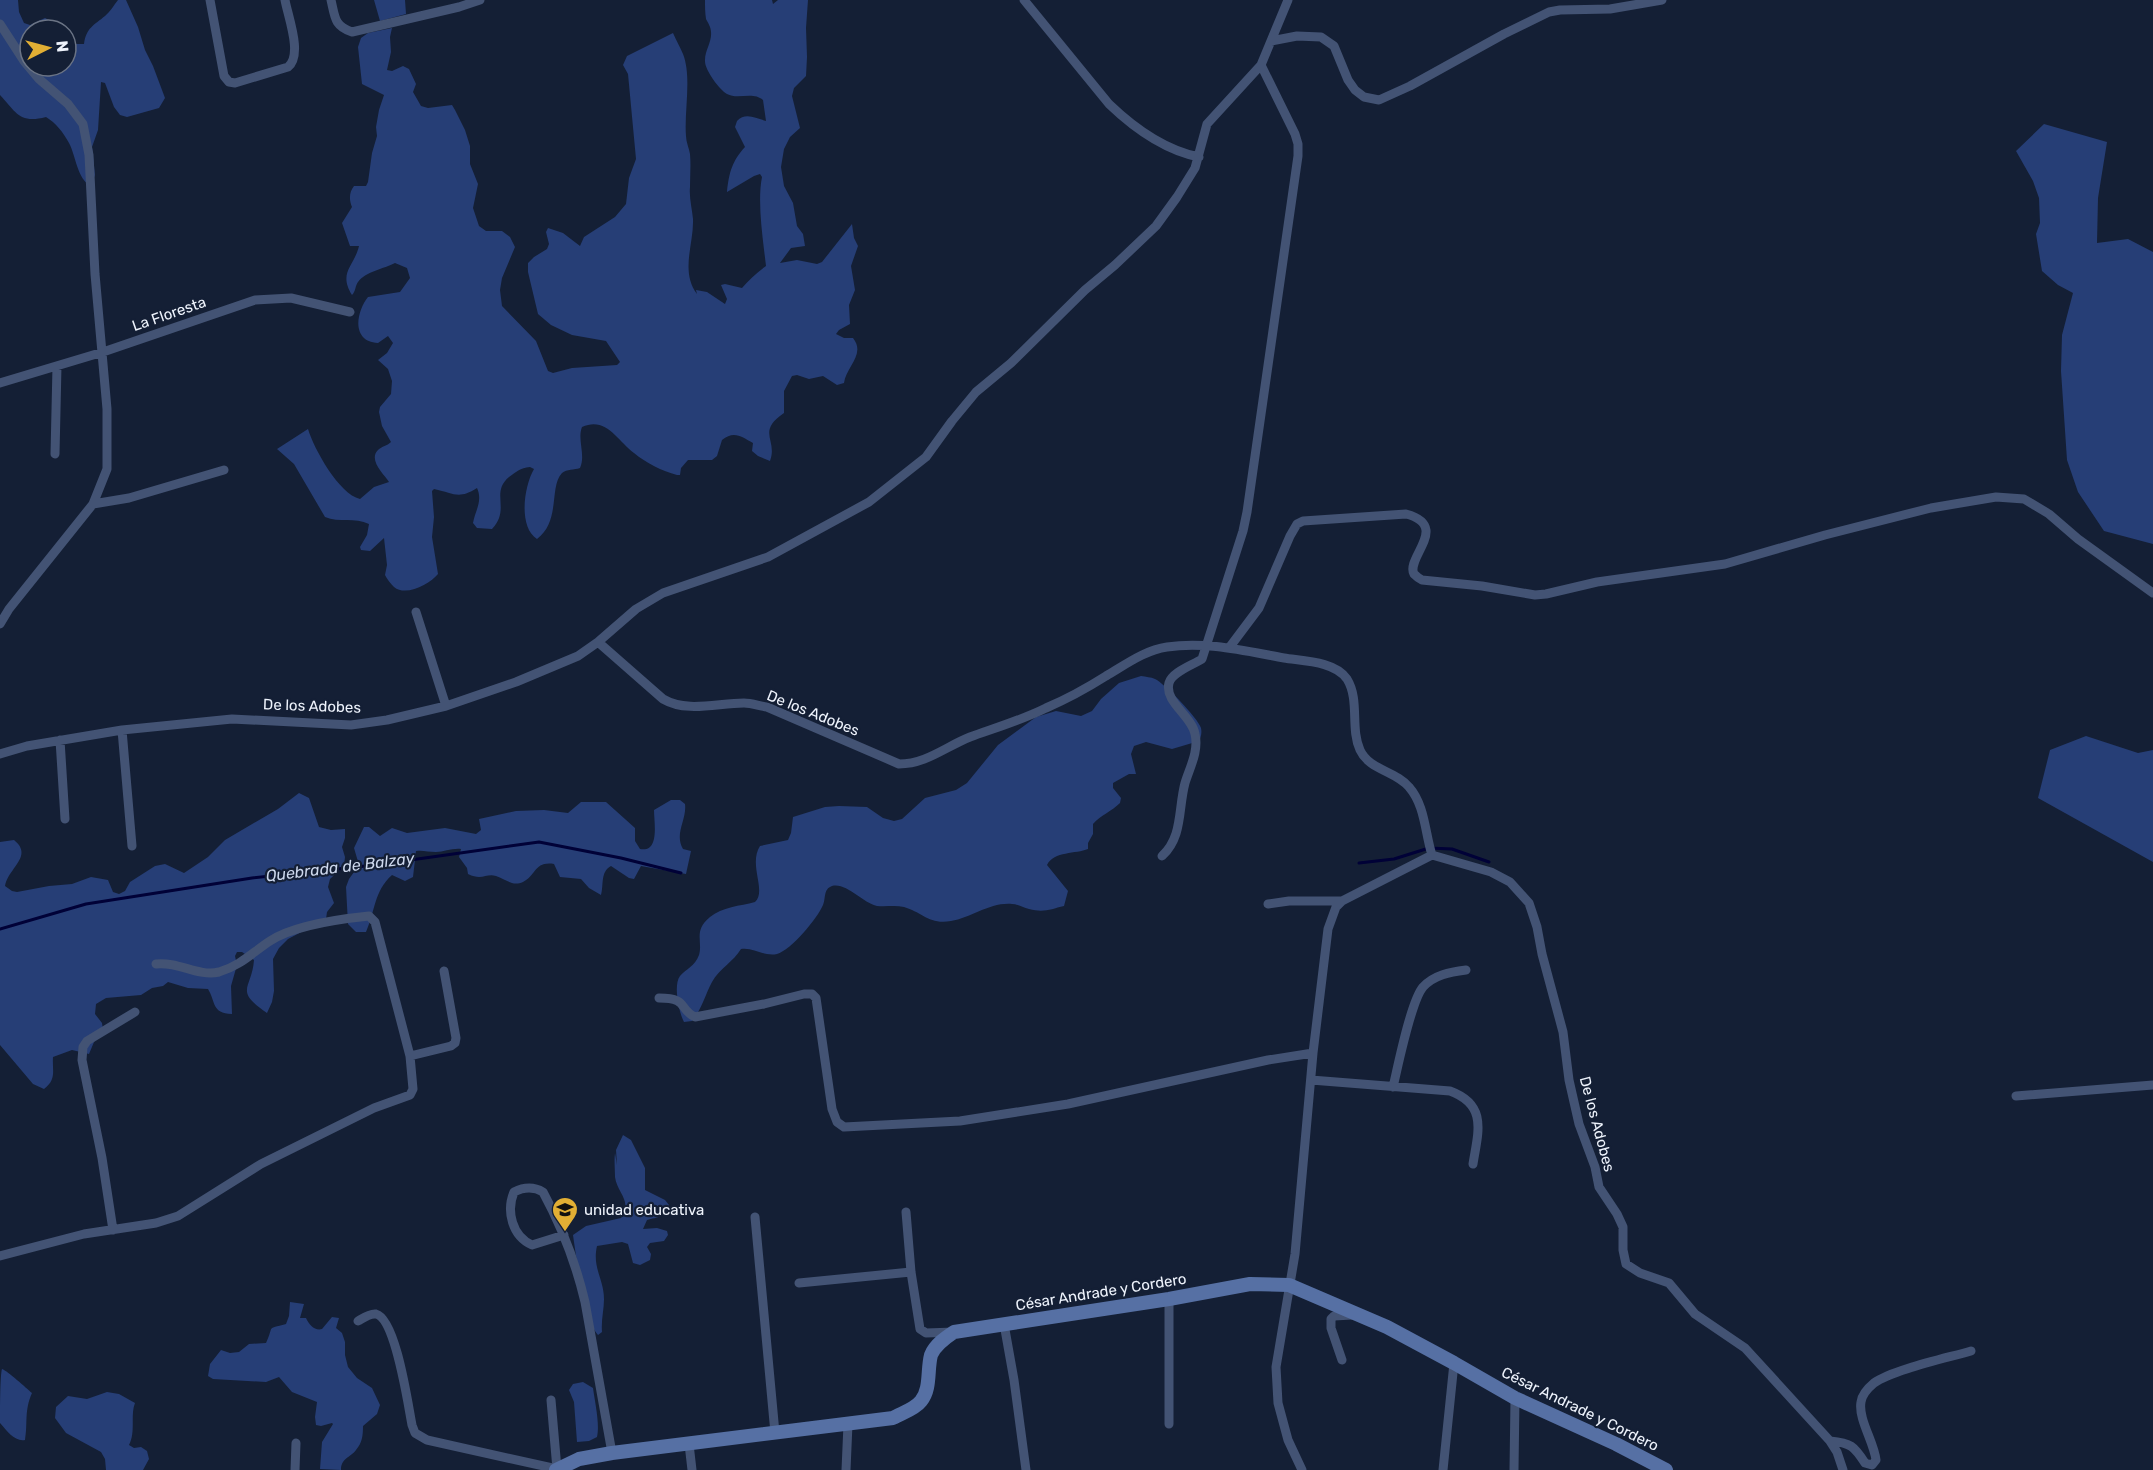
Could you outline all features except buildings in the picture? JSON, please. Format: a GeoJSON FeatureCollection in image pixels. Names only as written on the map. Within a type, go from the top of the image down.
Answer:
{"type":"FeatureCollection","features":[{"type":"Feature","properties":{"kind":"street"},"geometry":{"type":"LineString","coordinates":[[210,0],[224,76],[229,82],[235,83],[293,64],[296,57],[295,47],[285,0]]}},
{"type":"Feature","properties":{"kind":"street"},"geometry":{"type":"LineString","coordinates":[[331,0],[336,20],[342,28],[352,32],[480,0]]}},
{"type":"Feature","properties":{"kind":"street"},"geometry":{"type":"LineString","coordinates":[[1024,0],[1119,114],[1136,128],[1168,147],[1199,157]]}},
{"type":"Feature","properties":{"kind":"street"},"geometry":{"type":"LineString","coordinates":[[598,642],[636,609],[663,593],[768,557],[869,502],[926,457],[976,392],[1011,363],[1085,290],[1156,226],[1178,197],[1195,168],[1207,124],[1261,65],[1288,0]]}},
{"type":"Feature","properties":{"kind":"street"},"geometry":{"type":"LineString","coordinates":[[1271,41],[1298,36],[1321,37],[1334,46],[1348,80],[1355,90],[1364,97],[1379,100],[1410,86],[1549,12],[1610,9],[1662,0]]}},
{"type":"Feature","properties":{"kind":"street"},"geometry":{"type":"LineString","coordinates":[[0,24],[24,61],[39,79],[68,104],[83,124],[89,155],[95,274],[107,409],[107,469],[93,504],[9,609],[0,624]]}},
{"type":"Feature","properties":{"kind":"street"},"geometry":{"type":"LineString","coordinates":[[1162,856],[1169,849],[1176,835],[1185,784],[1196,747],[1192,724],[1170,695],[1168,685],[1171,678],[1202,659],[1247,512],[1298,156],[1295,134],[1261,65]]}},
{"type":"Feature","properties":{"kind":"street","name":"La Floresta"},"geometry":{"type":"LineString","coordinates":[[0,383],[103,352],[255,300],[291,298],[350,312]]}},
{"type":"Feature","properties":{"kind":"street"},"geometry":{"type":"LineString","coordinates":[[56,454],[57,366]]}},
{"type":"Feature","properties":{"kind":"street"},"geometry":{"type":"LineString","coordinates":[[93,504],[129,498],[224,470]]}},
{"type":"Feature","properties":{"kind":"street"},"geometry":{"type":"LineString","coordinates":[[1229,648],[1259,608],[1297,524],[1303,521],[1406,514],[1421,522],[1426,531],[1414,566],[1415,576],[1422,580],[1482,586],[1535,595],[1597,582],[1725,564],[1931,508],[1996,497],[2024,499],[2049,514],[2078,539],[2153,592]]}},
{"type":"Feature","properties":{"kind":"street"},"geometry":{"type":"LineString","coordinates":[[416,612],[446,706]]}},
{"type":"Feature","properties":{"kind":"street","name":"De los Adobes"},"geometry":{"type":"LineString","coordinates":[[0,754],[27,746],[122,730],[232,718],[351,725],[387,720],[446,706],[516,682],[578,656],[598,642],[663,699],[672,704],[684,707],[747,703],[767,707],[885,759],[906,764],[925,760],[964,740],[1045,709],[1147,652],[1165,647],[1229,648],[1322,664],[1339,671],[1346,678],[1352,693],[1360,752],[1374,766],[1401,779],[1411,788],[1418,801],[1431,853],[1491,872],[1510,882],[1529,903],[1563,1032],[1569,1080],[1579,1125],[1595,1167],[1599,1187],[1623,1227],[1623,1250],[1626,1264],[1640,1273],[1669,1283],[1695,1314],[1745,1348],[1830,1441],[1837,1452],[1843,1470]]}},
{"type":"Feature","properties":{"kind":"street"},"geometry":{"type":"LineString","coordinates":[[122,730],[132,846]]}},
{"type":"Feature","properties":{"kind":"street"},"geometry":{"type":"LineString","coordinates":[[60,740],[65,819]]}},
{"type":"Feature","properties":{"kind":"street"},"geometry":{"type":"LineString","coordinates":[[1302,1470],[1288,1440],[1278,1403],[1276,1367],[1295,1254],[1313,1053],[1328,929],[1336,907],[1342,901],[1431,853]]}},
{"type":"Feature","properties":{"kind":"street"},"geometry":{"type":"LineString","coordinates":[[1268,904],[1289,901],[1342,901]]}},
{"type":"Feature","properties":{"kind":"street"},"geometry":{"type":"LineString","coordinates":[[0,1256],[36,1245],[156,1223],[177,1216],[261,1164],[374,1108],[410,1095],[413,1089],[410,1056],[375,922],[369,916],[282,934],[248,959],[230,969],[216,973],[198,972],[165,963],[156,964]]}},
{"type":"Feature","properties":{"kind":"street"},"geometry":{"type":"LineString","coordinates":[[1393,1087],[1415,1002],[1422,988],[1437,976],[1466,970]]}},
{"type":"Feature","properties":{"kind":"street"},"geometry":{"type":"LineString","coordinates":[[410,1056],[455,1043],[444,971]]}},
{"type":"Feature","properties":{"kind":"street"},"geometry":{"type":"LineString","coordinates":[[659,998],[680,1001],[691,1016],[695,1017],[812,994],[816,998],[832,1109],[837,1122],[844,1127],[854,1128],[900,1123],[960,1121],[1006,1115],[1181,1080],[1268,1059],[1313,1053]]}},
{"type":"Feature","properties":{"kind":"street"},"geometry":{"type":"LineString","coordinates":[[113,1230],[102,1158],[82,1060],[83,1047],[87,1041],[135,1012]]}},
{"type":"Feature","properties":{"kind":"street"},"geometry":{"type":"LineString","coordinates":[[1311,1080],[1450,1091],[1461,1095],[1476,1110],[1479,1123],[1473,1164]]}},
{"type":"Feature","properties":{"kind":"street"},"geometry":{"type":"LineString","coordinates":[[2016,1096],[2153,1085]]}},
{"type":"Feature","properties":{"kind":"street"},"geometry":{"type":"LineString","coordinates":[[564,1235],[532,1245],[525,1242],[513,1224],[509,1210],[514,1192],[521,1188],[537,1188],[543,1192],[564,1235],[585,1302],[612,1453]]}},
{"type":"Feature","properties":{"kind":"street"},"geometry":{"type":"LineString","coordinates":[[906,1212],[911,1272],[920,1329],[926,1333],[954,1332]]}},
{"type":"Feature","properties":{"kind":"street"},"geometry":{"type":"LineString","coordinates":[[755,1217],[776,1433]]}},
{"type":"Feature","properties":{"kind":"street"},"geometry":{"type":"LineString","coordinates":[[799,1283],[911,1272]]}},
{"type":"Feature","properties":{"kind":"street","name":"César Andrade y Cordero"},"geometry":{"type":"LineString","coordinates":[[954,1332],[1169,1299],[1250,1284],[1289,1285],[1387,1327],[1642,1465],[1666,1470]]}},
{"type":"Feature","properties":{"kind":"street"},"geometry":{"type":"LineString","coordinates":[[1168,1424],[1169,1299]]}},
{"type":"Feature","properties":{"kind":"street"},"geometry":{"type":"LineString","coordinates":[[358,1321],[372,1314],[378,1315],[386,1322],[398,1352],[415,1433],[427,1440],[556,1469],[579,1458],[612,1453],[893,1418],[915,1407],[926,1393],[932,1354],[937,1345],[954,1332]]}},
{"type":"Feature","properties":{"kind":"street"},"geometry":{"type":"LineString","coordinates":[[1341,1360],[1331,1328],[1331,1319],[1334,1316],[1361,1316]]}},
{"type":"Feature","properties":{"kind":"street"},"geometry":{"type":"LineString","coordinates":[[1004,1324],[1016,1390],[1026,1470]]}},
{"type":"Feature","properties":{"kind":"street"},"geometry":{"type":"LineString","coordinates":[[1830,1441],[1846,1443],[1856,1448],[1865,1463],[1872,1465],[1876,1460],[1875,1453],[1864,1424],[1861,1402],[1866,1389],[1896,1374],[1971,1351]]}},
{"type":"Feature","properties":{"kind":"street"},"geometry":{"type":"LineString","coordinates":[[1443,1470],[1454,1363]]}},
{"type":"Feature","properties":{"kind":"street"},"geometry":{"type":"LineString","coordinates":[[1514,1470],[1515,1398]]}},
{"type":"Feature","properties":{"kind":"street"},"geometry":{"type":"LineString","coordinates":[[551,1400],[556,1469]]}},
{"type":"Feature","properties":{"kind":"street"},"geometry":{"type":"LineString","coordinates":[[846,1470],[848,1424]]}},
{"type":"Feature","properties":{"kind":"street"},"geometry":{"type":"LineString","coordinates":[[295,1470],[296,1443]]}},
{"type":"Feature","properties":{"kind":"street"},"geometry":{"type":"LineString","coordinates":[[689,1444],[692,1470]]}},
{"type":"Feature","properties":{"kind":"shaded area"},"geometry":{"type":"Polygon","coordinates":[[[0,0],[18,0],[22,18],[18,18],[18,78],[78,78],[78,44],[84,44],[91,27],[107,14],[118,0],[126,0],[165,98],[159,108],[127,117],[120,115],[114,107],[105,83],[101,82],[98,130],[92,147],[95,175],[91,186],[83,178],[69,143],[56,125],[46,117],[24,118],[14,111],[0,95],[0,0]]]}},
{"type":"Feature","properties":{"kind":"shaded area"},"geometry":{"type":"Polygon","coordinates":[[[374,0],[405,0],[406,14],[380,21],[374,0]]]}},
{"type":"Feature","properties":{"kind":"shaded area"},"geometry":{"type":"Polygon","coordinates":[[[705,0],[772,0],[773,4],[778,0],[808,0],[806,76],[794,88],[792,96],[800,128],[790,137],[784,149],[781,167],[784,186],[793,203],[797,226],[803,234],[805,246],[791,248],[780,263],[797,260],[817,264],[822,262],[852,224],[858,246],[851,266],[855,290],[849,305],[850,324],[836,334],[844,338],[853,338],[857,350],[844,383],[837,385],[823,376],[809,379],[797,375],[792,376],[784,391],[784,413],[769,431],[772,447],[770,461],[752,451],[753,443],[730,435],[722,440],[717,456],[712,460],[688,460],[681,468],[680,475],[677,475],[644,460],[605,427],[590,424],[582,427],[580,468],[562,473],[558,479],[549,523],[537,539],[531,533],[525,516],[526,495],[534,469],[530,467],[518,470],[504,483],[500,495],[500,515],[492,529],[477,528],[473,523],[479,502],[477,488],[460,495],[434,489],[432,491],[434,517],[432,537],[438,574],[418,588],[399,590],[385,575],[387,565],[384,538],[370,551],[361,550],[360,547],[367,535],[369,524],[325,517],[294,464],[277,449],[308,429],[328,470],[352,495],[360,499],[374,487],[389,482],[378,467],[375,454],[391,442],[382,426],[379,412],[380,407],[391,394],[392,381],[388,369],[378,360],[387,353],[393,343],[388,336],[378,343],[363,338],[358,325],[361,310],[368,297],[400,292],[410,278],[407,268],[395,263],[361,278],[352,295],[346,281],[348,270],[359,246],[350,246],[342,223],[352,207],[350,196],[352,188],[366,186],[368,182],[377,136],[379,110],[384,95],[362,84],[358,47],[361,38],[368,33],[392,28],[391,52],[387,70],[392,71],[403,66],[409,69],[416,84],[413,92],[421,106],[428,108],[452,105],[455,110],[470,146],[470,164],[478,184],[473,208],[479,226],[486,231],[502,231],[510,237],[515,247],[502,278],[500,290],[502,306],[536,341],[548,371],[553,373],[572,368],[617,365],[620,362],[606,341],[572,335],[551,325],[538,314],[528,263],[547,249],[549,244],[546,232],[548,228],[563,233],[580,246],[584,237],[615,217],[626,204],[629,178],[636,159],[628,74],[623,65],[627,56],[673,33],[683,54],[687,73],[686,140],[690,154],[690,195],[693,219],[689,276],[692,285],[697,294],[696,290],[707,292],[725,304],[727,299],[721,285],[742,288],[766,266],[760,209],[762,177],[760,174],[754,176],[727,192],[732,168],[745,147],[735,127],[737,121],[747,116],[766,121],[763,100],[755,96],[727,94],[709,73],[705,60],[711,32],[706,19],[705,0]]]}},
{"type":"Feature","properties":{"kind":"shaded area"},"geometry":{"type":"Polygon","coordinates":[[[2044,124],[2107,142],[2098,198],[2097,243],[2128,239],[2153,252],[2153,544],[2104,531],[2078,492],[2067,460],[2061,371],[2062,335],[2073,293],[2058,285],[2042,271],[2036,234],[2040,223],[2039,198],[2033,181],[2016,151],[2044,124]]]}},
{"type":"Feature","properties":{"kind":"shaded area"},"geometry":{"type":"Polygon","coordinates":[[[1141,676],[1153,678],[1180,701],[1199,723],[1201,733],[1199,741],[1172,749],[1146,742],[1134,746],[1131,754],[1136,774],[1129,774],[1113,783],[1113,788],[1121,798],[1120,803],[1093,824],[1093,834],[1088,843],[1088,849],[1060,855],[1050,860],[1047,865],[1068,891],[1064,906],[1039,911],[1014,904],[996,905],[943,922],[931,920],[904,907],[877,906],[843,887],[832,886],[827,889],[823,905],[815,918],[789,947],[772,955],[741,949],[715,977],[692,1021],[684,1022],[678,999],[678,980],[699,955],[702,927],[710,917],[720,911],[755,902],[759,891],[756,861],[760,846],[788,840],[793,817],[825,807],[839,806],[867,807],[883,818],[894,821],[902,819],[925,798],[956,790],[967,783],[998,745],[1036,717],[1056,711],[1081,716],[1092,711],[1101,699],[1119,683],[1141,676]]]}},
{"type":"Feature","properties":{"kind":"shaded area"},"geometry":{"type":"Polygon","coordinates":[[[2086,736],[2138,753],[2153,750],[2153,862],[2038,798],[2050,750],[2086,736]]]}},
{"type":"Feature","properties":{"kind":"shaded area"},"geometry":{"type":"Polygon","coordinates":[[[299,793],[309,798],[319,827],[331,830],[345,829],[342,847],[345,857],[344,866],[330,879],[328,887],[334,903],[327,912],[326,919],[288,939],[273,959],[274,991],[267,1013],[247,994],[254,960],[242,952],[237,952],[235,956],[237,965],[231,986],[232,1014],[217,1009],[208,989],[188,988],[168,982],[141,995],[106,998],[96,1004],[95,1014],[102,1023],[103,1030],[89,1054],[72,1050],[53,1057],[51,1082],[44,1089],[33,1084],[0,1045],[0,842],[14,840],[21,851],[21,857],[5,886],[12,891],[72,884],[91,877],[108,880],[113,892],[119,894],[125,891],[130,882],[155,866],[165,864],[184,873],[208,857],[225,840],[278,809],[299,793]]]}},
{"type":"Feature","properties":{"kind":"shaded area"},"geometry":{"type":"Polygon","coordinates":[[[671,800],[680,800],[685,804],[680,837],[683,849],[691,851],[686,874],[641,866],[634,879],[611,866],[605,872],[601,895],[589,888],[581,879],[560,877],[554,864],[539,867],[523,882],[516,884],[496,876],[477,877],[468,874],[467,868],[459,857],[461,849],[436,852],[416,851],[413,877],[405,881],[392,875],[386,881],[378,895],[366,932],[356,932],[348,924],[346,887],[359,865],[354,848],[364,827],[369,827],[380,836],[392,828],[407,833],[445,828],[476,834],[481,830],[479,819],[516,811],[544,810],[568,813],[581,802],[606,802],[635,828],[635,841],[640,849],[646,849],[653,842],[654,810],[671,800]]]}},
{"type":"Feature","properties":{"kind":"shaded area"},"geometry":{"type":"Polygon","coordinates":[[[623,1135],[631,1140],[645,1168],[645,1190],[665,1200],[669,1205],[664,1215],[647,1220],[643,1229],[657,1228],[667,1231],[668,1235],[664,1241],[650,1243],[647,1247],[651,1254],[650,1260],[640,1265],[633,1263],[628,1244],[622,1242],[597,1246],[596,1261],[604,1299],[602,1332],[598,1335],[593,1328],[585,1303],[573,1235],[586,1226],[621,1218],[624,1212],[625,1202],[615,1177],[615,1153],[617,1165],[616,1150],[623,1135]]]}},
{"type":"Feature","properties":{"kind":"shaded area"},"geometry":{"type":"Polygon","coordinates":[[[290,1302],[304,1304],[300,1318],[306,1318],[317,1329],[322,1329],[332,1317],[339,1318],[336,1328],[342,1333],[345,1342],[348,1367],[357,1378],[372,1388],[380,1405],[377,1414],[363,1426],[360,1445],[344,1461],[341,1470],[320,1469],[322,1442],[333,1424],[316,1425],[317,1402],[292,1392],[279,1377],[266,1382],[213,1379],[208,1376],[210,1364],[221,1350],[230,1353],[239,1352],[249,1344],[266,1343],[272,1329],[286,1324],[290,1302]]]}},
{"type":"Feature","properties":{"kind":"shaded area"},"geometry":{"type":"Polygon","coordinates":[[[2,1369],[32,1393],[27,1411],[25,1440],[15,1438],[0,1423],[2,1369]]]}},
{"type":"Feature","properties":{"kind":"shaded area"},"geometry":{"type":"Polygon","coordinates":[[[583,1382],[593,1388],[598,1432],[597,1437],[589,1441],[577,1442],[574,1402],[569,1390],[573,1384],[583,1382]]]}},
{"type":"Feature","properties":{"kind":"shaded area"},"geometry":{"type":"Polygon","coordinates":[[[107,1392],[119,1394],[135,1403],[129,1445],[134,1448],[141,1447],[147,1451],[149,1459],[143,1470],[106,1470],[105,1459],[101,1452],[66,1433],[55,1418],[56,1407],[68,1396],[87,1399],[107,1392]]]}},
{"type":"Feature","properties":{"kind":"waterway","name":"Quebrada de Balzay"},"geometry":{"type":"LineString","coordinates":[[0,929],[86,904],[252,878],[375,865],[539,842],[621,858],[681,873]]}},
{"type":"Feature","properties":{"kind":"waterway"},"geometry":{"type":"LineString","coordinates":[[1359,863],[1394,859],[1429,848],[1452,849],[1489,862]]}},
{"type":"Feature","properties":{"kind":"place","name":"unidad educativa"},"geometry":{"type":"Point","coordinates":[565,1233]}}]}
